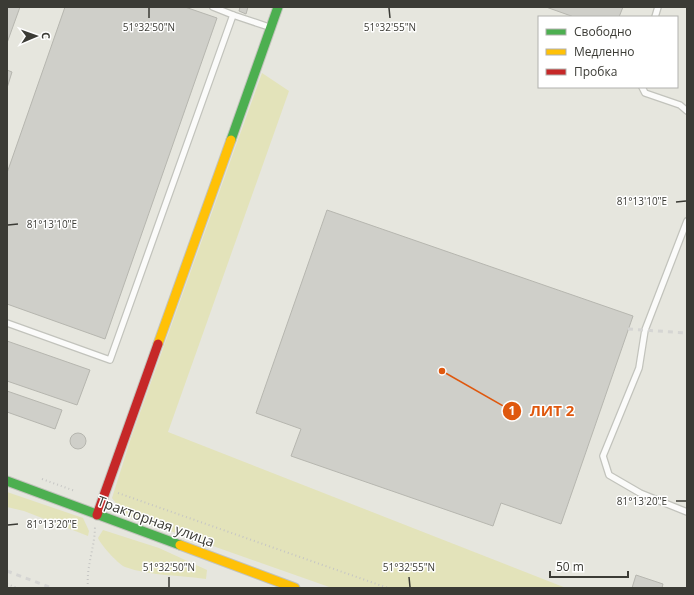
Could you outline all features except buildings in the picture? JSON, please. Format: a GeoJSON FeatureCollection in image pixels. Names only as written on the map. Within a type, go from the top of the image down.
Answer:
{"type":"FeatureCollection","features":[{"type":"Feature","properties":{"kind":"street"},"geometry":{"type":"LineString","coordinates":[[97,514],[278,7]]}},
{"type":"Feature","properties":{"kind":"street","name":"Тракторная улица"},"geometry":{"type":"LineString","coordinates":[[7,481],[296,588]]}},
{"type":"Feature","properties":{"kind":"lane"},"geometry":{"type":"LineString","coordinates":[[213,7],[271,28]]}},
{"type":"Feature","properties":{"kind":"lane"},"geometry":{"type":"LineString","coordinates":[[7,323],[110,360],[233,15]]}},
{"type":"Feature","properties":{"kind":"lane"},"geometry":{"type":"LineString","coordinates":[[642,88],[645,93],[680,104],[687,111]]}},
{"type":"Feature","properties":{"kind":"lane"},"geometry":{"type":"LineString","coordinates":[[687,221],[645,330],[639,368],[603,456],[609,475],[640,493],[687,512]]}},
{"type":"Feature","properties":{"kind":"path"},"geometry":{"type":"LineString","coordinates":[[106,489],[388,588]]}},
{"type":"Feature","properties":{"kind":"path"},"geometry":{"type":"LineString","coordinates":[[88,588],[87,567],[94,542]]}},
{"type":"Feature","properties":{"kind":"path"},"geometry":{"type":"LineString","coordinates":[[7,584],[16,588]]}},
{"type":"Feature","properties":{"kind":"green space"},"geometry":{"type":"Polygon","coordinates":[[[262,73],[289,91],[168,432],[566,588],[332,588],[125,515],[112,498],[131,438],[262,73]]]}},
{"type":"Feature","properties":{"kind":"green space"},"geometry":{"type":"Polygon","coordinates":[[[7,492],[83,518],[89,531],[88,536],[24,511],[7,507],[7,492]]]}},
{"type":"Feature","properties":{"kind":"green space"},"geometry":{"type":"Polygon","coordinates":[[[103,530],[159,548],[207,570],[206,579],[155,574],[125,567],[114,558],[98,538],[103,530]]]}},
{"type":"Feature","properties":{"kind":"railway"},"geometry":{"type":"LineString","coordinates":[[628,329],[687,333]]}},
{"type":"Feature","properties":{"kind":"railway"},"geometry":{"type":"LineString","coordinates":[[7,571],[52,588]]}},
{"type":"Feature","properties":{"kind":"traffic: fast"},"geometry":{"type":"LineString","coordinates":[[231,140],[278,7]]}},
{"type":"Feature","properties":{"kind":"traffic: fast"},"geometry":{"type":"LineString","coordinates":[[7,481],[180,545]]}},
{"type":"Feature","properties":{"kind":"traffic: slow"},"geometry":{"type":"LineString","coordinates":[[158,344],[231,140]]}},
{"type":"Feature","properties":{"kind":"traffic: slow"},"geometry":{"type":"LineString","coordinates":[[180,545],[295,588]]}},
{"type":"Feature","properties":{"kind":"traffic: jam"},"geometry":{"type":"LineString","coordinates":[[97,515],[158,344]]}},
{"type":"Feature","properties":{"kind":"place","name":"ЛИТ 2"},"geometry":{"type":"Point","coordinates":[442,371]}}]}
